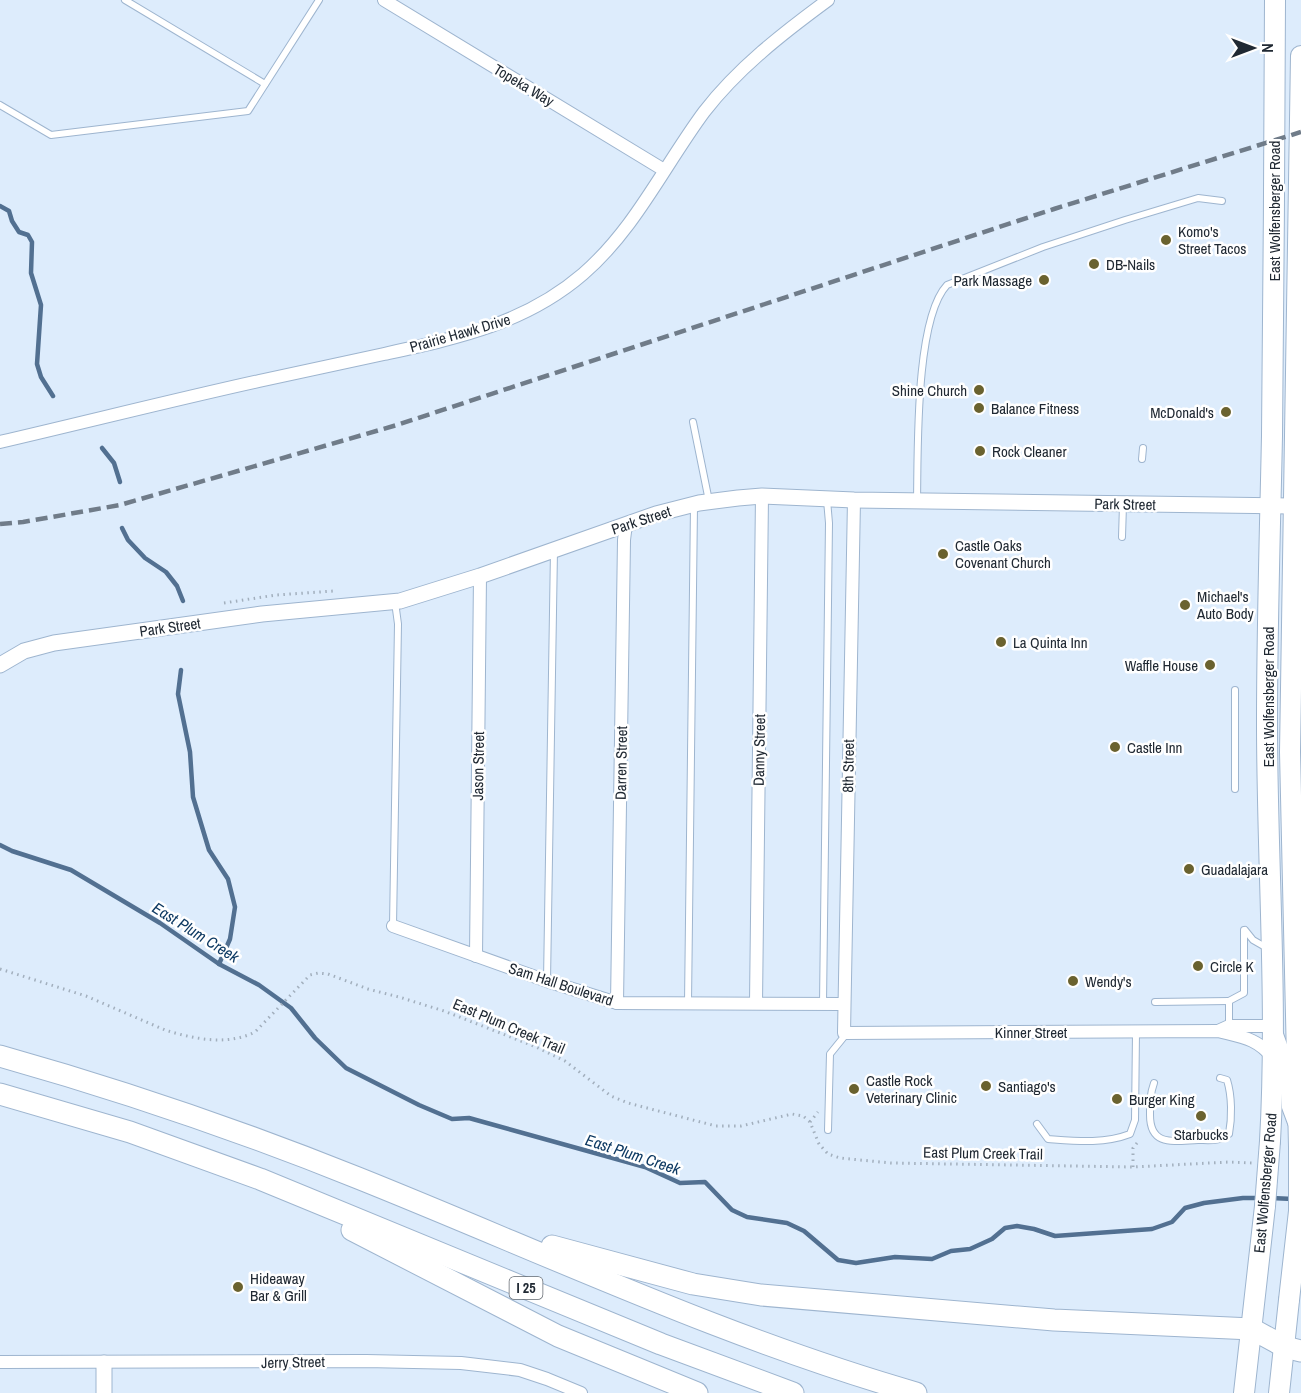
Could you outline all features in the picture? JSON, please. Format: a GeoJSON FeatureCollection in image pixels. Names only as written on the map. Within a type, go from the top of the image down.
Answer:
{"type":"FeatureCollection","features":[{"type":"Feature","properties":{"kind":"highway","name":"I 25"},"geometry":{"type":"LineString","coordinates":[[0,1056],[158,1103],[357,1177],[707,1321],[803,1357],[916,1393]]}},
{"type":"Feature","properties":{"kind":"highway","name":"I 25"},"geometry":{"type":"LineString","coordinates":[[0,1094],[130,1132],[260,1179],[662,1344],[793,1393]]}},
{"type":"Feature","properties":{"kind":"highway"},"geometry":{"type":"LineString","coordinates":[[260,1179],[386,1248],[558,1336],[697,1393]]}},
{"type":"Feature","properties":{"kind":"highway"},"geometry":{"type":"LineString","coordinates":[[415,1202],[597,1259],[693,1284],[727,1290],[866,1305],[1054,1320],[1252,1329],[1293,1349]]}},
{"type":"Feature","properties":{"kind":"main road","name":"East Wolfensberger Road"},"geometry":{"type":"LineString","coordinates":[[1244,1393],[1270,1141],[1274,1059],[1267,680],[1271,506],[1275,0]]}},
{"type":"Feature","properties":{"kind":"main road","name":"East Wolfensberger Road"},"geometry":{"type":"LineString","coordinates":[[1279,1393],[1293,1349],[1289,1300],[1299,1211],[1297,877],[1290,752],[1297,506],[1301,56]]}},
{"type":"Feature","properties":{"kind":"main road"},"geometry":{"type":"LineString","coordinates":[[1296,996],[1301,949]]}},
{"type":"Feature","properties":{"kind":"street","name":"Topeka Way"},"geometry":{"type":"LineString","coordinates":[[384,0],[664,170]]}},
{"type":"Feature","properties":{"kind":"street","name":"Prairie Hawk Drive"},"geometry":{"type":"LineString","coordinates":[[0,442],[227,388],[442,341],[503,322],[536,306],[566,288],[598,260],[626,228],[705,112],[734,78],[756,56],[828,0]]}},
{"type":"Feature","properties":{"kind":"street","name":"Park Street"},"geometry":{"type":"LineString","coordinates":[[0,665],[24,651],[54,643],[262,614],[395,602],[480,576],[627,524],[701,503],[762,496],[854,500],[1297,506]]}},
{"type":"Feature","properties":{"kind":"street","name":"Danny Street"},"geometry":{"type":"LineString","coordinates":[[756,1004],[762,496]]}},
{"type":"Feature","properties":{"kind":"street","name":"8th Street"},"geometry":{"type":"LineString","coordinates":[[845,1033],[854,500]]}},
{"type":"Feature","properties":{"kind":"street","name":"Darren Street"},"geometry":{"type":"LineString","coordinates":[[617,1003],[624,540],[627,524]]}},
{"type":"Feature","properties":{"kind":"street","name":"Jason Street"},"geometry":{"type":"LineString","coordinates":[[476,956],[480,576]]}},
{"type":"Feature","properties":{"kind":"street"},"geometry":{"type":"LineString","coordinates":[[1270,878],[1297,877]]}},
{"type":"Feature","properties":{"kind":"street","name":"Sam Hall Boulevard"},"geometry":{"type":"LineString","coordinates":[[393,926],[547,981],[617,1003],[844,1004]]}},
{"type":"Feature","properties":{"kind":"street"},"geometry":{"type":"LineString","coordinates":[[1274,1026],[1287,1062],[1288,1107],[1299,1140]]}},
{"type":"Feature","properties":{"kind":"street","name":"Kinner Street"},"geometry":{"type":"LineString","coordinates":[[845,1033],[1136,1032],[1274,1026]]}},
{"type":"Feature","properties":{"kind":"street","name":"Kinner Street"},"geometry":{"type":"LineString","coordinates":[[1223,1029],[1254,1041],[1264,1047],[1274,1059]]}},
{"type":"Feature","properties":{"kind":"street","name":"Jerry Street"},"geometry":{"type":"LineString","coordinates":[[0,1362],[461,1363],[520,1370],[580,1393]]}},
{"type":"Feature","properties":{"kind":"street"},"geometry":{"type":"LineString","coordinates":[[104,1363],[104,1393]]}},
{"type":"Feature","properties":{"kind":"lane"},"geometry":{"type":"LineString","coordinates":[[125,0],[265,84]]}},
{"type":"Feature","properties":{"kind":"lane"},"geometry":{"type":"LineString","coordinates":[[0,105],[51,135],[248,111],[320,0]]}},
{"type":"Feature","properties":{"kind":"lane"},"geometry":{"type":"LineString","coordinates":[[917,501],[921,382],[928,327],[940,292],[947,285],[1043,247],[1125,220],[1198,198],[1222,201]]}},
{"type":"Feature","properties":{"kind":"lane"},"geometry":{"type":"LineString","coordinates":[[688,1004],[701,503],[693,422]]}},
{"type":"Feature","properties":{"kind":"lane"},"geometry":{"type":"LineString","coordinates":[[1142,459],[1143,448]]}},
{"type":"Feature","properties":{"kind":"lane"},"geometry":{"type":"LineString","coordinates":[[823,1004],[830,524],[827,499]]}},
{"type":"Feature","properties":{"kind":"lane"},"geometry":{"type":"LineString","coordinates":[[1122,537],[1123,504]]}},
{"type":"Feature","properties":{"kind":"lane"},"geometry":{"type":"LineString","coordinates":[[547,981],[554,550]]}},
{"type":"Feature","properties":{"kind":"lane"},"geometry":{"type":"LineString","coordinates":[[393,926],[398,624],[395,602]]}},
{"type":"Feature","properties":{"kind":"lane"},"geometry":{"type":"LineString","coordinates":[[1235,690],[1235,789]]}},
{"type":"Feature","properties":{"kind":"lane"},"geometry":{"type":"LineString","coordinates":[[1155,1002],[1228,1001],[1244,993],[1244,930],[1253,940],[1272,951]]}},
{"type":"Feature","properties":{"kind":"lane"},"geometry":{"type":"LineString","coordinates":[[1223,1029],[1228,1001]]}},
{"type":"Feature","properties":{"kind":"lane"},"geometry":{"type":"LineString","coordinates":[[1036,1124],[1048,1139],[1114,1140],[1130,1134],[1135,1120],[1136,1032]]}},
{"type":"Feature","properties":{"kind":"lane"},"geometry":{"type":"LineString","coordinates":[[828,1130],[830,1054],[845,1033]]}},
{"type":"Feature","properties":{"kind":"lane"},"geometry":{"type":"LineString","coordinates":[[1154,1083],[1150,1092],[1150,1127],[1155,1135],[1167,1141],[1219,1140],[1228,1134],[1230,1127],[1230,1088],[1227,1080],[1221,1078]]}},
{"type":"Feature","properties":{"kind":"path"},"geometry":{"type":"LineString","coordinates":[[246,598],[301,592],[344,591]]}},
{"type":"Feature","properties":{"kind":"path","name":"East Plum Creek Trail"},"geometry":{"type":"LineString","coordinates":[[0,969],[86,996],[124,1014],[178,1034],[216,1040],[243,1038],[255,1032],[310,975],[328,974],[368,989],[399,996],[444,1011],[536,1047],[564,1061],[611,1096],[637,1106],[716,1126],[732,1127],[792,1114],[803,1116],[810,1122],[819,1144],[828,1154],[840,1158],[891,1163],[1133,1167],[1228,1162],[1257,1164]]}},
{"type":"Feature","properties":{"kind":"waterway"},"geometry":{"type":"LineString","coordinates":[[0,206],[9,211],[19,232],[28,235],[32,242],[31,273],[41,305],[37,364],[41,377],[53,396]]}},
{"type":"Feature","properties":{"kind":"waterway"},"geometry":{"type":"LineString","coordinates":[[102,448],[114,463],[120,482]]}},
{"type":"Feature","properties":{"kind":"waterway"},"geometry":{"type":"LineString","coordinates":[[122,528],[128,540],[145,558],[166,572],[177,586],[183,601]]}},
{"type":"Feature","properties":{"kind":"waterway"},"geometry":{"type":"LineString","coordinates":[[181,670],[178,694],[190,752],[193,797],[209,850],[228,879],[235,907],[230,939],[219,964]]}},
{"type":"Feature","properties":{"kind":"waterway","name":"East Plum Creek"},"geometry":{"type":"LineString","coordinates":[[0,845],[71,870],[160,923],[219,964],[259,985],[291,1008],[315,1038],[346,1068],[419,1105],[452,1119],[469,1118],[645,1167],[680,1183],[705,1182],[732,1210],[747,1217],[787,1223],[804,1231],[838,1260],[856,1263],[895,1257],[932,1259],[951,1251],[970,1249],[992,1239],[1005,1228],[1017,1226],[1055,1236],[1152,1229],[1172,1222],[1185,1208],[1204,1203],[1260,1198]]}},
{"type":"Feature","properties":{"kind":"waterway","name":"East Plum Creek"},"geometry":{"type":"LineString","coordinates":[[1271,1198],[1293,1199]]}},
{"type":"Feature","properties":{"kind":"railway"},"geometry":{"type":"LineString","coordinates":[[0,524],[120,505],[397,425],[1054,209],[1301,132]]}},
{"type":"Feature","properties":{"kind":"place","name":"Komo's Street Tacos"},"geometry":{"type":"Point","coordinates":[1166,240]}},
{"type":"Feature","properties":{"kind":"place","name":"DB-Nails"},"geometry":{"type":"Point","coordinates":[1094,264]}},
{"type":"Feature","properties":{"kind":"place","name":"Park Massage"},"geometry":{"type":"Point","coordinates":[1044,280]}},
{"type":"Feature","properties":{"kind":"place","name":"Shine Church"},"geometry":{"type":"Point","coordinates":[979,390]}},
{"type":"Feature","properties":{"kind":"place","name":"Balance Fitness"},"geometry":{"type":"Point","coordinates":[979,408]}},
{"type":"Feature","properties":{"kind":"place","name":"McDonald's"},"geometry":{"type":"Point","coordinates":[1226,412]}},
{"type":"Feature","properties":{"kind":"place","name":"Rock Cleaner"},"geometry":{"type":"Point","coordinates":[980,451]}},
{"type":"Feature","properties":{"kind":"place","name":"Castle Oaks Covenant Church"},"geometry":{"type":"Point","coordinates":[943,554]}},
{"type":"Feature","properties":{"kind":"place","name":"Michael's Auto Body"},"geometry":{"type":"Point","coordinates":[1185,605]}},
{"type":"Feature","properties":{"kind":"place","name":"La Quinta Inn"},"geometry":{"type":"Point","coordinates":[1001,642]}},
{"type":"Feature","properties":{"kind":"place","name":"Waffle House"},"geometry":{"type":"Point","coordinates":[1210,665]}},
{"type":"Feature","properties":{"kind":"place","name":"Castle Inn"},"geometry":{"type":"Point","coordinates":[1115,747]}},
{"type":"Feature","properties":{"kind":"place","name":"Guadalajara"},"geometry":{"type":"Point","coordinates":[1189,869]}},
{"type":"Feature","properties":{"kind":"place","name":"Circle K"},"geometry":{"type":"Point","coordinates":[1198,966]}},
{"type":"Feature","properties":{"kind":"place","name":"Wendy's"},"geometry":{"type":"Point","coordinates":[1073,981]}},
{"type":"Feature","properties":{"kind":"place","name":"Santiago's"},"geometry":{"type":"Point","coordinates":[986,1086]}},
{"type":"Feature","properties":{"kind":"place","name":"Castle Rock Veterinary Clinic"},"geometry":{"type":"Point","coordinates":[854,1089]}},
{"type":"Feature","properties":{"kind":"place","name":"Burger King"},"geometry":{"type":"Point","coordinates":[1117,1099]}},
{"type":"Feature","properties":{"kind":"place","name":"Starbucks"},"geometry":{"type":"Point","coordinates":[1201,1116]}},
{"type":"Feature","properties":{"kind":"place","name":"Hideaway Bar & Grill"},"geometry":{"type":"Point","coordinates":[238,1287]}}]}
